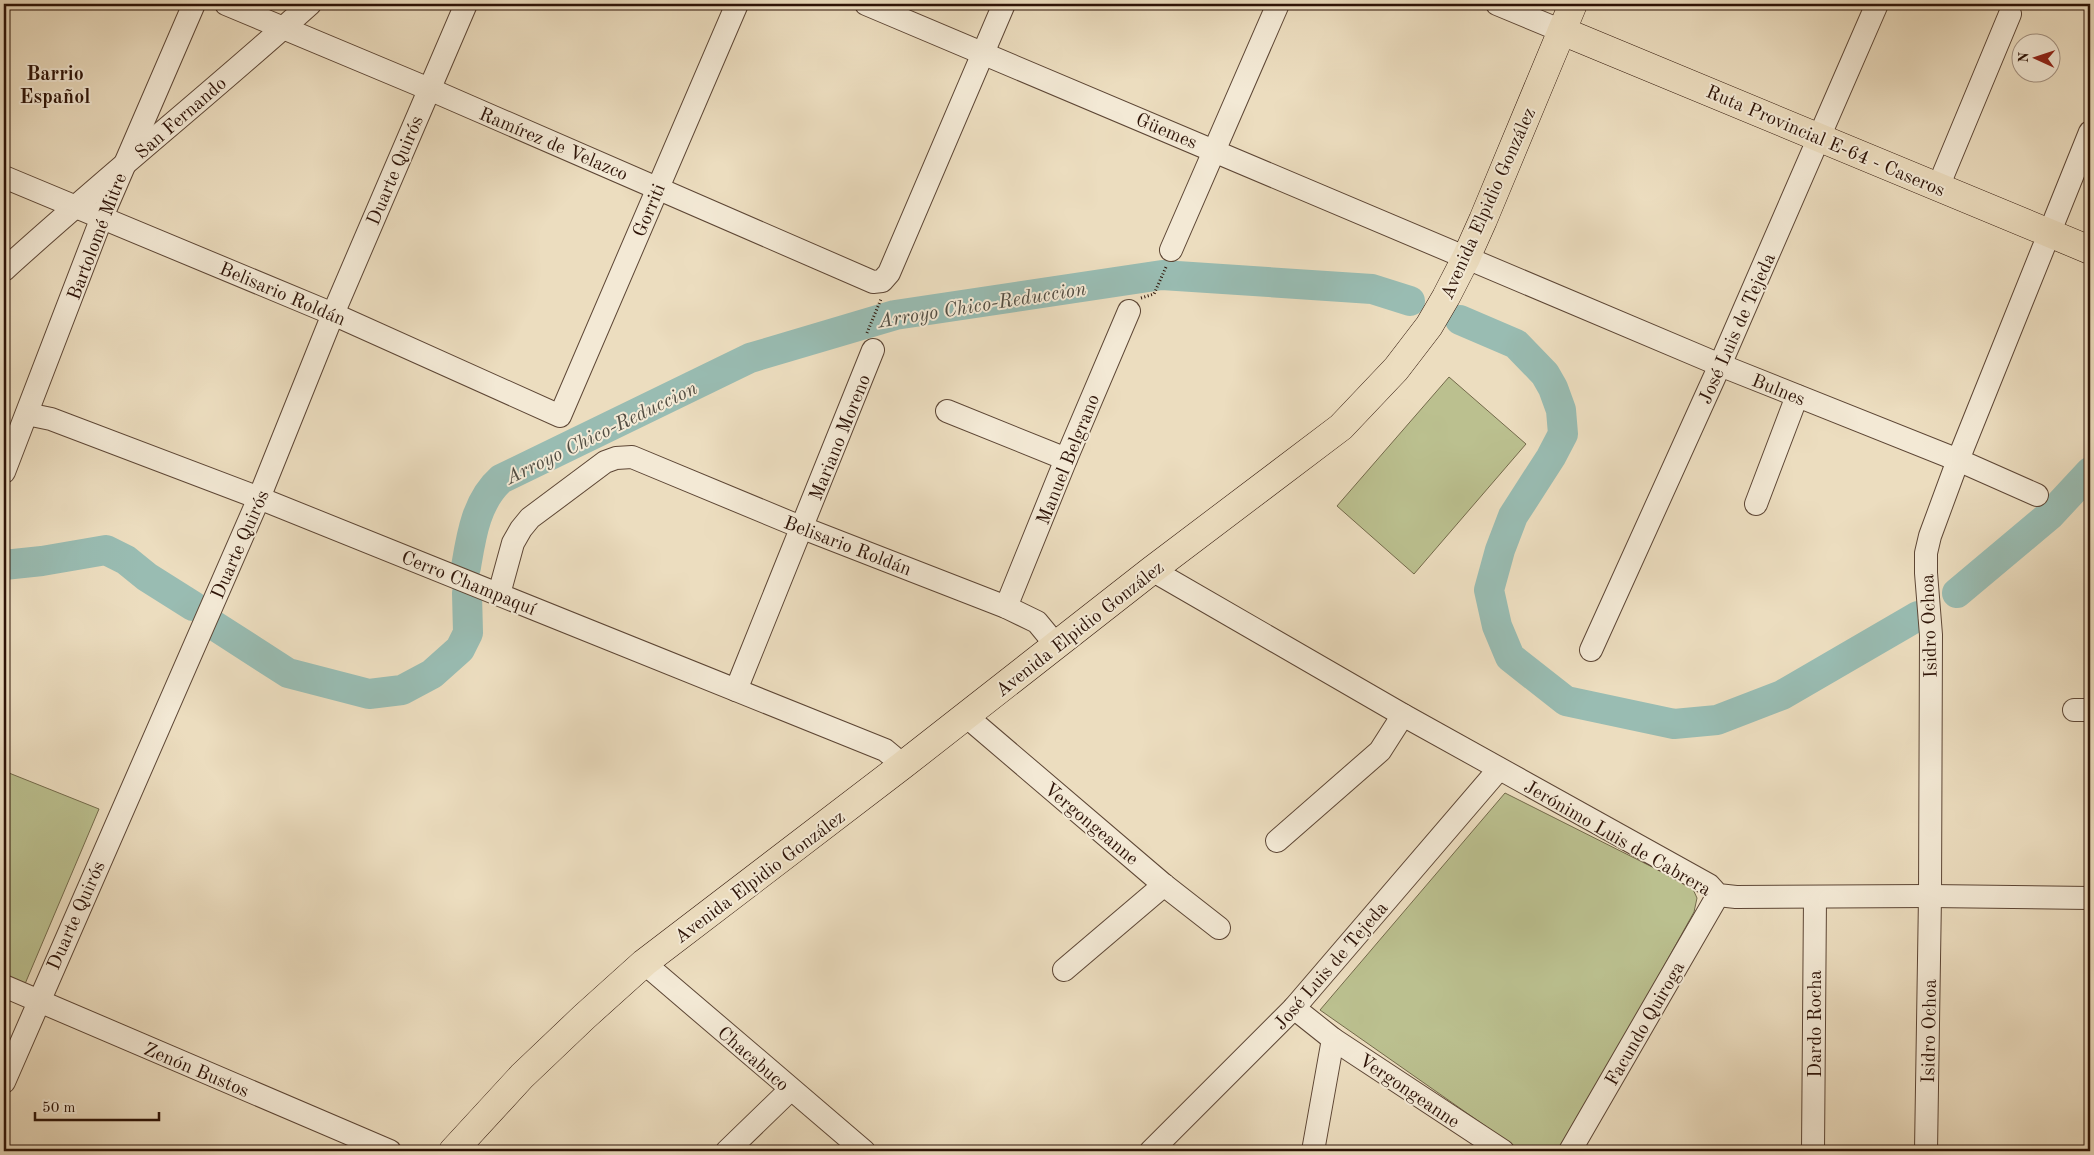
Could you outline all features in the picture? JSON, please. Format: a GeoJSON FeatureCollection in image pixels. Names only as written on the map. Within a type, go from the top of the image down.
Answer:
{"type":"FeatureCollection","features":[{"type":"Feature","properties":{"kind":"main road","name":"Avenida Elpidio González"},"geometry":{"type":"LineString","coordinates":[[453,1151],[522,1076],[644,963],[1340,427],[1368,400],[1396,369],[1429,326],[1466,258],[1573,4]]}},
{"type":"Feature","properties":{"kind":"main road","name":"Ruta Provincial E-64 - Caseros"},"geometry":{"type":"LineString","coordinates":[[1562,31],[2090,250]]}},
{"type":"Feature","properties":{"kind":"street","name":"Bartolomé Mitre"},"geometry":{"type":"LineString","coordinates":[[4,472],[17,422],[123,166],[194,4]]}},
{"type":"Feature","properties":{"kind":"street","name":"Ramírez de Velazco"},"geometry":{"type":"LineString","coordinates":[[226,4],[429,89],[883,287]]}},
{"type":"Feature","properties":{"kind":"street","name":"San Fernando"},"geometry":{"type":"LineString","coordinates":[[4,270],[73,207],[310,4]]}},
{"type":"Feature","properties":{"kind":"street","name":"Duarte Quirós"},"geometry":{"type":"LineString","coordinates":[[4,1082],[259,498],[333,314],[466,4]]}},
{"type":"Feature","properties":{"kind":"street","name":"Gorriti"},"geometry":{"type":"LineString","coordinates":[[560,416],[737,4]]}},
{"type":"Feature","properties":{"kind":"street","name":"Güemes"},"geometry":{"type":"LineString","coordinates":[[866,4],[1215,150],[1466,258]]}},
{"type":"Feature","properties":{"kind":"street"},"geometry":{"type":"LineString","coordinates":[[883,287],[1004,4]]}},
{"type":"Feature","properties":{"kind":"street"},"geometry":{"type":"LineString","coordinates":[[1169,258],[1278,4]]}},
{"type":"Feature","properties":{"kind":"street"},"geometry":{"type":"LineString","coordinates":[[1497,4],[1562,31]]}},
{"type":"Feature","properties":{"kind":"street","name":"José Luis de Tejeda"},"geometry":{"type":"LineString","coordinates":[[1591,650],[1720,365],[1877,4]]}},
{"type":"Feature","properties":{"kind":"street"},"geometry":{"type":"LineString","coordinates":[[1938,187],[2010,14]]}},
{"type":"Feature","properties":{"kind":"street","name":"Isidro Ochoa"},"geometry":{"type":"LineString","coordinates":[[1926,1151],[1930,896],[1931,635],[1926,553],[1958,460],[2090,132]]}},
{"type":"Feature","properties":{"kind":"street","name":"Belisario Roldán"},"geometry":{"type":"LineString","coordinates":[[4,177],[333,314],[560,416]]}},
{"type":"Feature","properties":{"kind":"street","name":"Bulnes"},"geometry":{"type":"LineString","coordinates":[[1466,258],[1720,365],[1958,460],[2037,495]]}},
{"type":"Feature","properties":{"kind":"street","name":"Manuel Belgrano"},"geometry":{"type":"LineString","coordinates":[[1006,607],[1066,459],[1136,303]]}},
{"type":"Feature","properties":{"kind":"street","name":"Mariano Moreno"},"geometry":{"type":"LineString","coordinates":[[736,690],[802,528],[870,341]]}},
{"type":"Feature","properties":{"kind":"street"},"geometry":{"type":"LineString","coordinates":[[1756,504],[1797,396]]}},
{"type":"Feature","properties":{"kind":"street"},"geometry":{"type":"LineString","coordinates":[[947,411],[1066,459]]}},
{"type":"Feature","properties":{"kind":"street","name":"Cerro Champaquí"},"geometry":{"type":"LineString","coordinates":[[17,422],[50,419],[259,498],[885,750],[903,765]]}},
{"type":"Feature","properties":{"kind":"street","name":"Belisario Roldán"},"geometry":{"type":"LineString","coordinates":[[499,594],[513,543],[530,518],[605,462],[616,458],[632,457],[802,528],[1006,607],[1037,622],[1056,645]]}},
{"type":"Feature","properties":{"kind":"street","name":"Jerónimo Luis de Cabrera"},"geometry":{"type":"LineString","coordinates":[[1152,570],[1403,715],[1709,885],[1718,895],[1815,898],[1930,896],[2090,898]]}},
{"type":"Feature","properties":{"kind":"street"},"geometry":{"type":"LineString","coordinates":[[1277,842],[1380,752],[1403,715]]}},
{"type":"Feature","properties":{"kind":"street","name":"Vergongeanne"},"geometry":{"type":"LineString","coordinates":[[966,716],[1164,885],[1219,928]]}},
{"type":"Feature","properties":{"kind":"street","name":"José Luis de Tejeda"},"geometry":{"type":"LineString","coordinates":[[1151,1151],[1294,1008],[1499,769]]}},
{"type":"Feature","properties":{"kind":"street"},"geometry":{"type":"LineString","coordinates":[[1064,970],[1164,885]]}},
{"type":"Feature","properties":{"kind":"street","name":"Facundo Quiroga"},"geometry":{"type":"LineString","coordinates":[[1570,1151],[1718,895]]}},
{"type":"Feature","properties":{"kind":"street","name":"Dardo Rocha"},"geometry":{"type":"LineString","coordinates":[[1813,1151],[1815,898]]}},
{"type":"Feature","properties":{"kind":"street","name":"Chacabuco"},"geometry":{"type":"LineString","coordinates":[[644,963],[790,1090],[864,1151]]}},
{"type":"Feature","properties":{"kind":"street","name":"Zenón Bustos"},"geometry":{"type":"LineString","coordinates":[[4,986],[390,1151]]}},
{"type":"Feature","properties":{"kind":"street","name":"Vergongeanne"},"geometry":{"type":"LineString","coordinates":[[1294,1008],[1333,1039],[1503,1151]]}},
{"type":"Feature","properties":{"kind":"street"},"geometry":{"type":"LineString","coordinates":[[1313,1151],[1333,1039]]}},
{"type":"Feature","properties":{"kind":"street"},"geometry":{"type":"LineString","coordinates":[[727,1151],[790,1090]]}},
{"type":"Feature","properties":{"kind":"path"},"geometry":{"type":"LineString","coordinates":[[1136,303],[1154,294],[1169,258]]}},
{"type":"Feature","properties":{"kind":"path"},"geometry":{"type":"LineString","coordinates":[[870,341],[883,287]]}},
{"type":"Feature","properties":{"kind":"green space"},"geometry":{"type":"Polygon","coordinates":[[[1449,377],[1526,444],[1414,574],[1337,506],[1449,377]]]}},
{"type":"Feature","properties":{"kind":"green space"},"geometry":{"type":"Polygon","coordinates":[[[4,771],[99,809],[22,991],[4,983],[4,771]]]}},
{"type":"Feature","properties":{"kind":"green space"},"geometry":{"type":"Polygon","coordinates":[[[1505,793],[1692,887],[1697,898],[1694,912],[1561,1151],[1521,1151],[1320,1010],[1505,793]]]}},
{"type":"Feature","properties":{"kind":"waterway","name":"Arroyo Chico-Reduccion"},"geometry":{"type":"LineString","coordinates":[[466,567],[480,509],[501,479],[750,358],[895,315],[1162,275],[1372,289],[1410,301]]}},
{"type":"Feature","properties":{"kind":"waterway","name":"Arroyo Chico-Reduccion"},"geometry":{"type":"LineString","coordinates":[[1460,320],[1516,344],[1545,374],[1553,388],[1561,410],[1563,434],[1551,457],[1513,516],[1500,550],[1489,590],[1497,626],[1510,657],[1566,701],[1674,724],[1717,720],[1782,695],[1918,616]]}},
{"type":"Feature","properties":{"kind":"waterway","name":"Arroyo Chico-Reduccion"},"geometry":{"type":"LineString","coordinates":[[1957,593],[2050,515],[2090,472]]}},
{"type":"Feature","properties":{"kind":"waterway"},"geometry":{"type":"LineString","coordinates":[[4,565],[42,561],[106,550],[126,560],[147,577],[193,606]]}},
{"type":"Feature","properties":{"kind":"waterway","name":"Arroyo Chico-Reduccion"},"geometry":{"type":"LineString","coordinates":[[215,626],[288,673],[369,694],[402,690],[432,674],[460,649],[468,633],[467,593]]}},
{"type":"Feature","properties":{"kind":"district","name":"Barrio Español"},"geometry":{"type":"Point","coordinates":[55,84]}}]}
